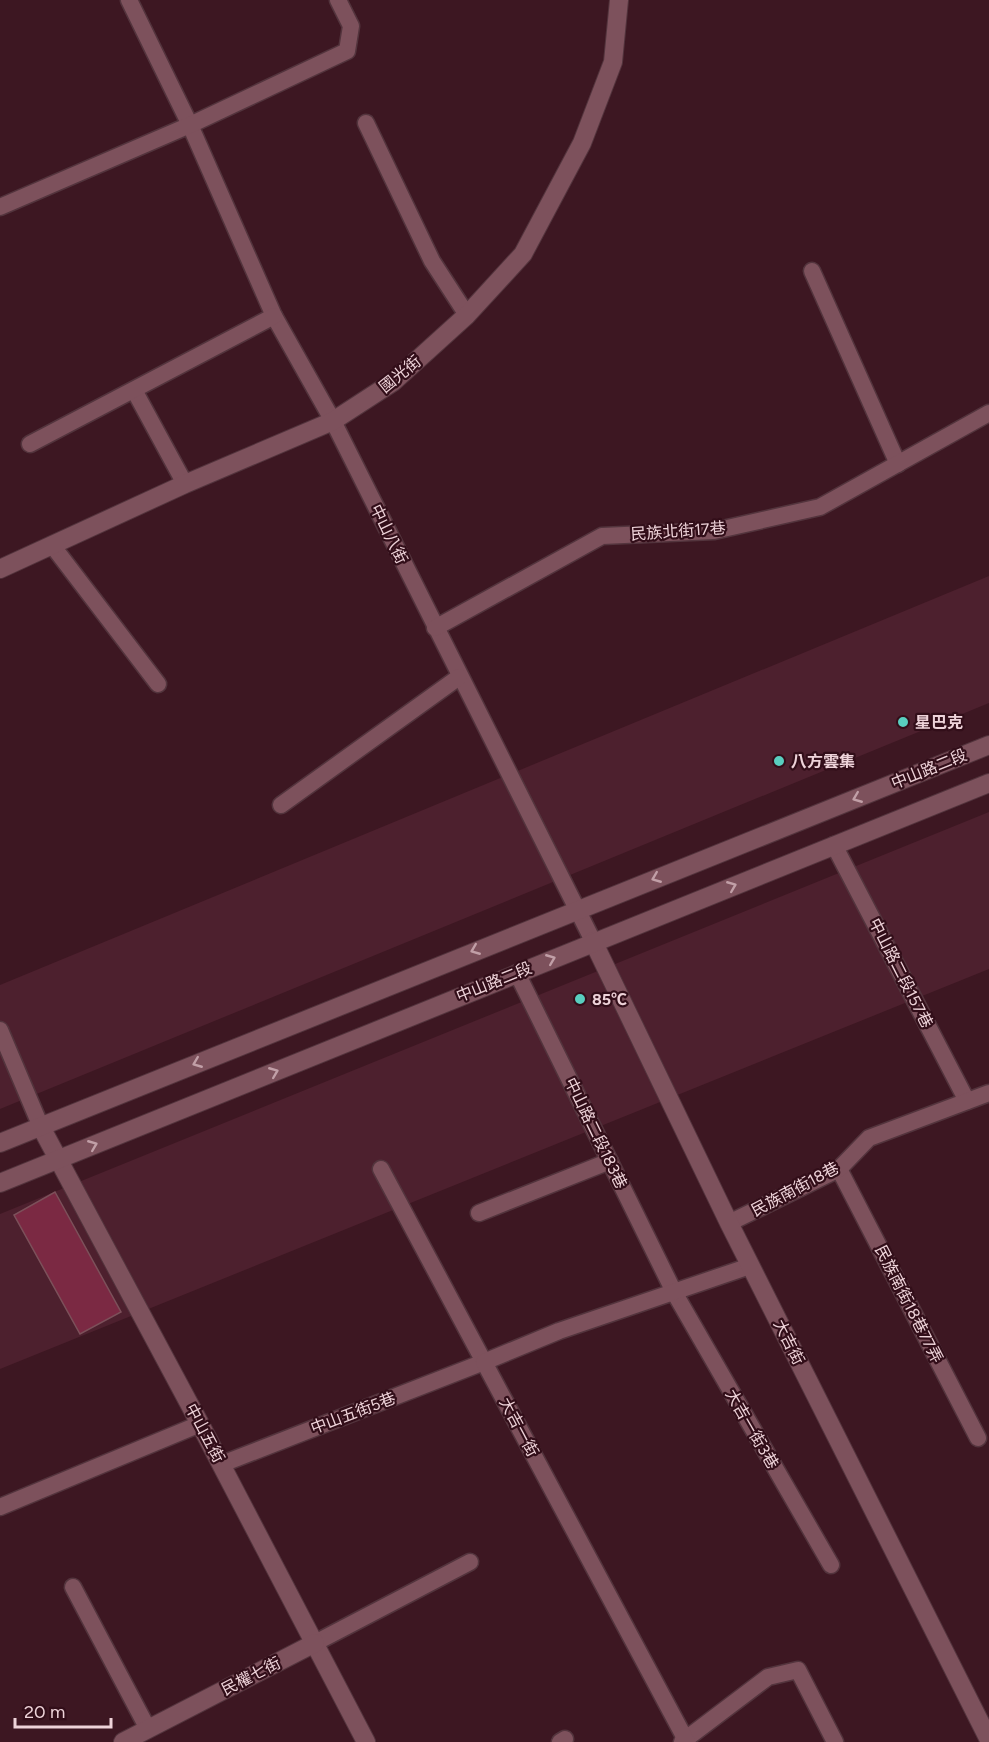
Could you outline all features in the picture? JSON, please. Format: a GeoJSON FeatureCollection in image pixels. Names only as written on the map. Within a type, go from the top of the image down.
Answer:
{"type":"FeatureCollection","features":[{"type":"Feature","properties":{"kind":"street","name":"國光街"},"geometry":{"type":"LineString","coordinates":[[0,569],[185,484],[333,421],[393,382],[467,315],[523,254],[582,143],[613,62],[619,0]]}},
{"type":"Feature","properties":{"kind":"street","name":"中山路二段"},"geometry":{"type":"LineString","coordinates":[[0,1143],[578,909],[989,746]]}},
{"type":"Feature","properties":{"kind":"street","name":"中山路二段"},"geometry":{"type":"LineString","coordinates":[[0,1183],[593,941],[989,783]]}},
{"type":"Feature","properties":{"kind":"street","name":"大吉街"},"geometry":{"type":"LineString","coordinates":[[593,941],[750,1266],[989,1740]]}},
{"type":"Feature","properties":{"kind":"street","name":"中山五街"},"geometry":{"type":"LineString","coordinates":[[41,1127],[222,1464],[366,1742]]}},
{"type":"Feature","properties":{"kind":"street","name":"民權七街"},"geometry":{"type":"LineString","coordinates":[[123,1742],[315,1643]]}},
{"type":"Feature","properties":{"kind":"lane","name":"中山八街"},"geometry":{"type":"LineString","coordinates":[[129,0],[190,125],[274,316],[333,421],[593,941]]}},
{"type":"Feature","properties":{"kind":"lane"},"geometry":{"type":"LineString","coordinates":[[0,207],[190,125],[347,51],[351,26],[338,0]]}},
{"type":"Feature","properties":{"kind":"lane"},"geometry":{"type":"LineString","coordinates":[[366,123],[432,261],[467,315]]}},
{"type":"Feature","properties":{"kind":"lane"},"geometry":{"type":"LineString","coordinates":[[812,271],[898,464]]}},
{"type":"Feature","properties":{"kind":"lane"},"geometry":{"type":"LineString","coordinates":[[30,444],[274,316]]}},
{"type":"Feature","properties":{"kind":"lane"},"geometry":{"type":"LineString","coordinates":[[134,390],[185,484]]}},
{"type":"Feature","properties":{"kind":"lane","name":"民族北街17巷"},"geometry":{"type":"LineString","coordinates":[[435,628],[602,536],[714,531],[820,507],[989,413]]}},
{"type":"Feature","properties":{"kind":"lane"},"geometry":{"type":"LineString","coordinates":[[52,545],[158,684]]}},
{"type":"Feature","properties":{"kind":"lane"},"geometry":{"type":"LineString","coordinates":[[281,805],[459,677]]}},
{"type":"Feature","properties":{"kind":"lane","name":"中山路二段157巷"},"geometry":{"type":"LineString","coordinates":[[834,845],[967,1101]]}},
{"type":"Feature","properties":{"kind":"lane","name":"中山路二段183巷"},"geometry":{"type":"LineString","coordinates":[[517,973],[674,1293]]}},
{"type":"Feature","properties":{"kind":"lane"},"geometry":{"type":"LineString","coordinates":[[0,1030],[41,1127]]}},
{"type":"Feature","properties":{"kind":"lane","name":"民族南街18巷"},"geometry":{"type":"LineString","coordinates":[[729,1223],[839,1169],[869,1138],[989,1093]]}},
{"type":"Feature","properties":{"kind":"lane"},"geometry":{"type":"LineString","coordinates":[[479,1214],[610,1161]]}},
{"type":"Feature","properties":{"kind":"lane","name":"大吉一街"},"geometry":{"type":"LineString","coordinates":[[381,1169],[685,1741]]}},
{"type":"Feature","properties":{"kind":"lane","name":"民族南街18巷77弄"},"geometry":{"type":"LineString","coordinates":[[839,1169],[978,1438]]}},
{"type":"Feature","properties":{"kind":"lane"},"geometry":{"type":"LineString","coordinates":[[484,1362],[559,1331],[750,1266]]}},
{"type":"Feature","properties":{"kind":"lane","name":"大吉一街3巷"},"geometry":{"type":"LineString","coordinates":[[674,1293],[831,1565]]}},
{"type":"Feature","properties":{"kind":"lane","name":"中山五街5巷"},"geometry":{"type":"LineString","coordinates":[[222,1464],[484,1362]]}},
{"type":"Feature","properties":{"kind":"lane"},"geometry":{"type":"LineString","coordinates":[[0,1507],[200,1424]]}},
{"type":"Feature","properties":{"kind":"lane"},"geometry":{"type":"LineString","coordinates":[[315,1643],[470,1562]]}},
{"type":"Feature","properties":{"kind":"lane"},"geometry":{"type":"LineString","coordinates":[[73,1587],[148,1729]]}},
{"type":"Feature","properties":{"kind":"lane"},"geometry":{"type":"LineString","coordinates":[[685,1741],[768,1677],[798,1670],[835,1742]]}},
{"type":"Feature","properties":{"kind":"shaded area"},"geometry":{"type":"Polygon","coordinates":[[[989,576],[989,703],[0,1109],[0,985],[989,576]]]}},
{"type":"Feature","properties":{"kind":"shaded area"},"geometry":{"type":"Polygon","coordinates":[[[989,812],[989,969],[0,1369],[0,1214],[989,812]]]}},
{"type":"Feature","properties":{"kind":"building"},"geometry":{"type":"Polygon","coordinates":[[[55,1192],[121,1312],[80,1334],[14,1215],[55,1192]]]}},
{"type":"Feature","properties":{"kind":"place","name":"星巴克"},"geometry":{"type":"Point","coordinates":[903,722]}},
{"type":"Feature","properties":{"kind":"place","name":"八方雲集"},"geometry":{"type":"Point","coordinates":[779,761]}},
{"type":"Feature","properties":{"kind":"place","name":"85℃"},"geometry":{"type":"Point","coordinates":[580,999]}}]}
